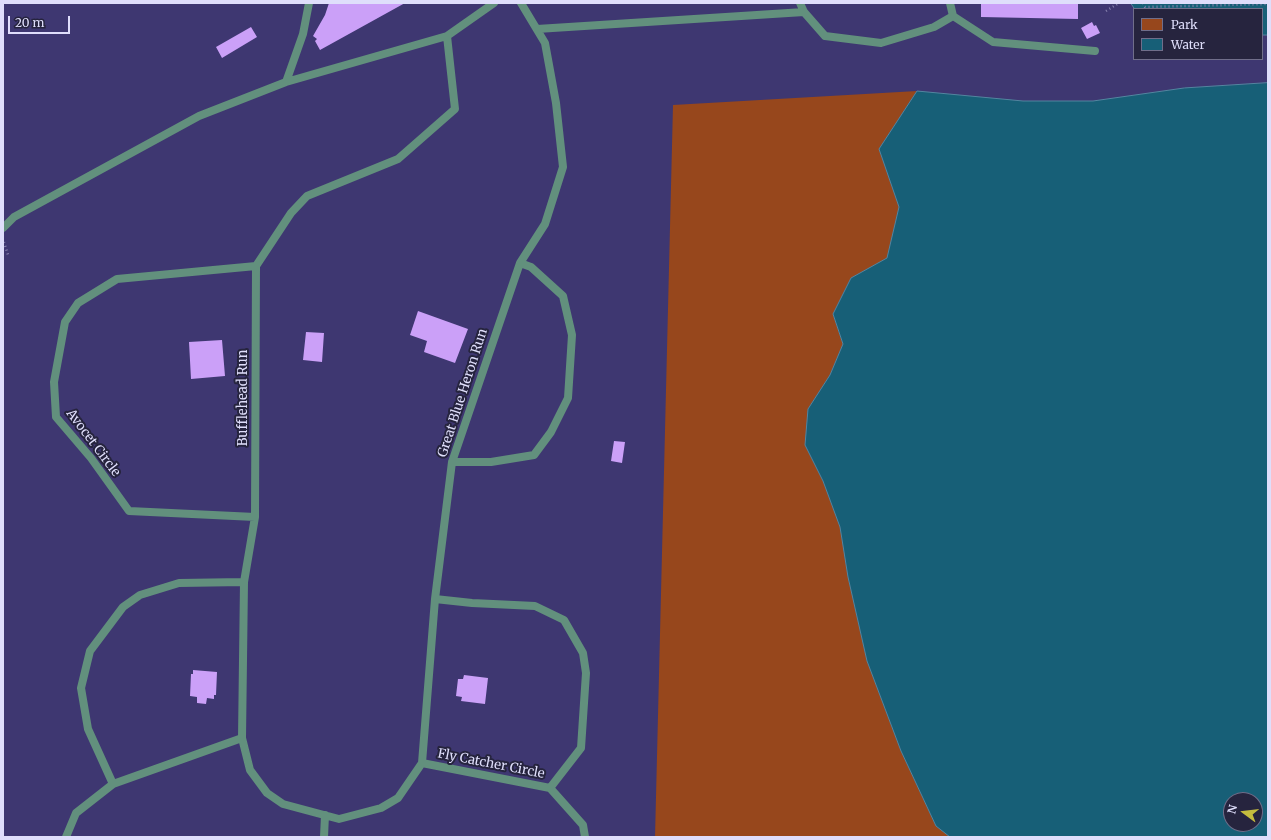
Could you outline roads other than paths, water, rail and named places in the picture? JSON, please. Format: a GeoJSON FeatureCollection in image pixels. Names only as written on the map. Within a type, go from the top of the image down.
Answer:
{"type":"FeatureCollection","features":[{"type":"Feature","properties":{"kind":"lane"},"geometry":{"type":"LineString","coordinates":[[286,82],[303,34],[309,3]]}},
{"type":"Feature","properties":{"kind":"lane"},"geometry":{"type":"LineString","coordinates":[[3,228],[14,217],[199,116],[286,82],[448,36],[494,3]]}},
{"type":"Feature","properties":{"kind":"lane","name":"Great Blue Heron Run"},"geometry":{"type":"LineString","coordinates":[[325,815],[339,819],[382,808],[398,798],[422,763],[435,599],[452,462],[520,263],[545,224],[563,167],[556,103],[545,42],[521,3]]}},
{"type":"Feature","properties":{"kind":"lane"},"geometry":{"type":"LineString","coordinates":[[800,3],[804,12],[825,36],[880,43],[934,27],[953,16]]}},
{"type":"Feature","properties":{"kind":"lane"},"geometry":{"type":"LineString","coordinates":[[950,3],[953,16],[993,42],[1095,51]]}},
{"type":"Feature","properties":{"kind":"lane"},"geometry":{"type":"LineString","coordinates":[[537,29],[804,12]]}},
{"type":"Feature","properties":{"kind":"lane"},"geometry":{"type":"LineString","coordinates":[[256,266],[291,213],[307,196],[398,159],[455,109],[448,36]]}},
{"type":"Feature","properties":{"kind":"lane"},"geometry":{"type":"LineString","coordinates":[[452,462],[491,462],[534,455],[551,432],[568,398],[572,334],[563,296],[531,267],[520,263]]}},
{"type":"Feature","properties":{"kind":"lane","name":"Bufflehead Run"},"geometry":{"type":"LineString","coordinates":[[256,266],[255,517],[244,582],[242,738],[250,770],[267,793],[283,804],[325,815]]}},
{"type":"Feature","properties":{"kind":"lane","name":"Avocet Circle"},"geometry":{"type":"LineString","coordinates":[[255,517],[129,511],[91,458],[56,417],[54,382],[65,322],[78,303],[117,279],[256,266]]}},
{"type":"Feature","properties":{"kind":"lane"},"geometry":{"type":"LineString","coordinates":[[113,784],[88,729],[81,688],[90,651],[123,607],[140,596],[179,583],[244,582]]}},
{"type":"Feature","properties":{"kind":"lane","name":"Fly Catcher Circle"},"geometry":{"type":"LineString","coordinates":[[422,763],[550,788],[581,748],[586,672],[583,653],[564,620],[535,606],[472,603],[435,599]]}},
{"type":"Feature","properties":{"kind":"lane"},"geometry":{"type":"LineString","coordinates":[[66,837],[76,813],[113,784],[242,738]]}},
{"type":"Feature","properties":{"kind":"lane"},"geometry":{"type":"LineString","coordinates":[[550,788],[583,825],[585,837]]}},
{"type":"Feature","properties":{"kind":"lane"},"geometry":{"type":"LineString","coordinates":[[324,837],[325,815]]}},
{"type":"Feature","properties":{"kind":"water"},"geometry":{"type":"Polygon","coordinates":[[[1131,3],[1268,3],[1268,35],[1263,35],[1263,8],[1134,8],[1131,3]]]}},
{"type":"Feature","properties":{"kind":"water"},"geometry":{"type":"Polygon","coordinates":[[[1268,83],[1268,837],[950,837],[936,826],[901,751],[867,661],[848,577],[840,527],[823,481],[805,445],[808,409],[830,375],[843,344],[833,314],[851,278],[887,258],[899,207],[879,149],[917,91],[1023,101],[1093,101],[1184,88],[1268,83]]]}}]}
